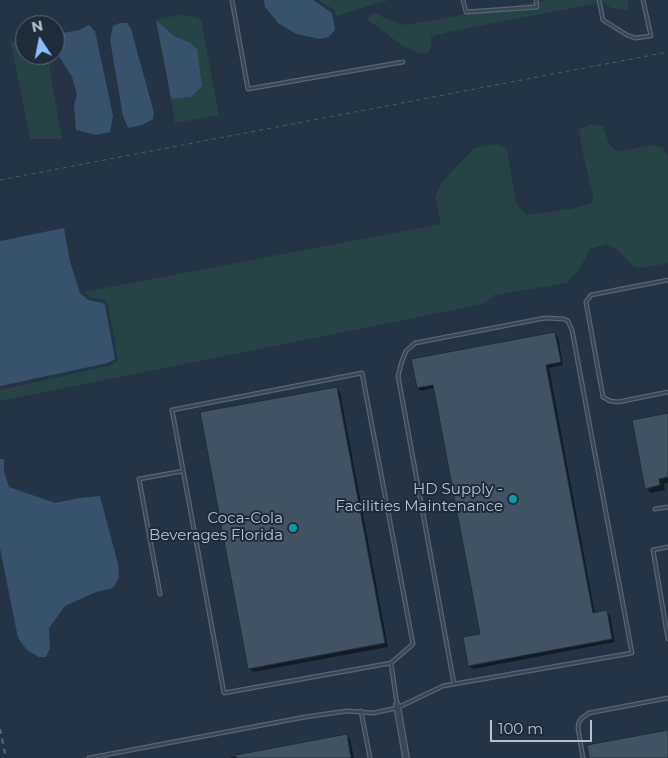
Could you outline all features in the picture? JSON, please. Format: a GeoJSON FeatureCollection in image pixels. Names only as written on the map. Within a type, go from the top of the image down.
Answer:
{"type":"FeatureCollection","features":[{"type":"Feature","properties":{"kind":"street"},"geometry":{"type":"LineString","coordinates":[[397,707],[406,758]]}},
{"type":"Feature","properties":{"kind":"lane"},"geometry":{"type":"LineString","coordinates":[[232,0],[248,89],[402,62]]}},
{"type":"Feature","properties":{"kind":"lane"},"geometry":{"type":"LineString","coordinates":[[463,0],[466,12],[537,7],[536,0]]}},
{"type":"Feature","properties":{"kind":"lane"},"geometry":{"type":"LineString","coordinates":[[599,0],[603,20],[607,24],[635,38],[651,36],[644,0]]}},
{"type":"Feature","properties":{"kind":"lane"},"geometry":{"type":"LineString","coordinates":[[668,280],[591,295],[586,302],[603,397],[610,402],[618,402],[668,392]]}},
{"type":"Feature","properties":{"kind":"lane"},"geometry":{"type":"LineString","coordinates":[[89,758],[305,717],[347,711],[373,713],[397,707],[443,686],[632,653],[572,330],[568,321],[564,318],[545,318],[415,343],[406,351],[402,360],[398,376],[454,684]]}},
{"type":"Feature","properties":{"kind":"lane"},"geometry":{"type":"LineString","coordinates":[[362,373],[414,644],[391,663],[224,693],[172,410],[362,373]]}},
{"type":"Feature","properties":{"kind":"lane"},"geometry":{"type":"LineString","coordinates":[[160,594],[140,479],[183,471]]}},
{"type":"Feature","properties":{"kind":"lane"},"geometry":{"type":"LineString","coordinates":[[655,509],[668,507]]}},
{"type":"Feature","properties":{"kind":"lane"},"geometry":{"type":"LineString","coordinates":[[668,547],[653,550],[668,639]]}},
{"type":"Feature","properties":{"kind":"lane"},"geometry":{"type":"LineString","coordinates":[[391,663],[397,707]]}},
{"type":"Feature","properties":{"kind":"lane"},"geometry":{"type":"LineString","coordinates":[[583,758],[578,728],[579,722],[589,713],[668,698]]}},
{"type":"Feature","properties":{"kind":"lane"},"geometry":{"type":"LineString","coordinates":[[361,711],[370,758]]}},
{"type":"Feature","properties":{"kind":"path"},"geometry":{"type":"LineString","coordinates":[[0,180],[668,52]]}},
{"type":"Feature","properties":{"kind":"green space"},"geometry":{"type":"Polygon","coordinates":[[[319,0],[389,0],[336,16],[334,10],[319,0]]]}},
{"type":"Feature","properties":{"kind":"green space"},"geometry":{"type":"Polygon","coordinates":[[[546,0],[628,0],[628,10],[611,8],[603,2],[448,32],[431,37],[431,48],[427,54],[415,52],[396,41],[367,19],[373,13],[377,13],[384,18],[406,25],[546,0]]]}},
{"type":"Feature","properties":{"kind":"green space"},"geometry":{"type":"Polygon","coordinates":[[[182,14],[201,20],[219,115],[175,123],[171,99],[191,97],[189,42],[174,36],[156,20],[182,14]]]}},
{"type":"Feature","properties":{"kind":"green space"},"geometry":{"type":"Polygon","coordinates":[[[15,41],[15,62],[11,42],[15,41]]]}},
{"type":"Feature","properties":{"kind":"green space"},"geometry":{"type":"Polygon","coordinates":[[[16,65],[49,65],[62,139],[30,139],[16,65]]]}},
{"type":"Feature","properties":{"kind":"green space"},"geometry":{"type":"Polygon","coordinates":[[[591,124],[603,126],[609,144],[618,152],[651,145],[663,147],[668,158],[668,263],[642,268],[634,267],[620,252],[607,244],[590,249],[580,268],[567,283],[494,295],[483,304],[0,401],[0,390],[108,366],[117,362],[108,304],[105,300],[90,297],[84,292],[441,224],[435,197],[442,182],[474,148],[496,144],[507,149],[516,203],[526,215],[571,209],[592,203],[593,195],[579,130],[591,124]]]}},
{"type":"Feature","properties":{"kind":"water"},"geometry":{"type":"Polygon","coordinates":[[[264,0],[313,0],[332,13],[335,30],[329,37],[320,39],[296,34],[278,23],[265,7],[264,0]]]}},
{"type":"Feature","properties":{"kind":"water"},"geometry":{"type":"Polygon","coordinates":[[[156,20],[174,36],[189,42],[197,49],[202,86],[191,97],[171,99],[156,20]]]}},
{"type":"Feature","properties":{"kind":"water"},"geometry":{"type":"Polygon","coordinates":[[[127,23],[131,29],[154,113],[153,119],[142,125],[128,128],[123,116],[110,40],[113,26],[127,23]]]}},
{"type":"Feature","properties":{"kind":"water"},"geometry":{"type":"Polygon","coordinates":[[[89,25],[95,31],[113,116],[110,132],[96,135],[76,130],[74,105],[77,94],[72,77],[64,65],[65,33],[79,30],[89,25]]]}},
{"type":"Feature","properties":{"kind":"water"},"geometry":{"type":"Polygon","coordinates":[[[64,228],[70,262],[80,293],[88,300],[105,305],[115,359],[108,363],[0,386],[0,241],[64,228]]]}},
{"type":"Feature","properties":{"kind":"water"},"geometry":{"type":"Polygon","coordinates":[[[0,459],[4,459],[4,471],[9,487],[55,503],[100,496],[118,564],[119,578],[113,588],[96,592],[65,606],[49,628],[50,648],[46,657],[39,657],[27,650],[18,638],[0,548],[0,459]]]}},
{"type":"Feature","properties":{"kind":"building","name":"HD Supply - Facilities Maintenance"},"geometry":{"type":"Polygon","coordinates":[[[555,332],[561,362],[546,365],[593,613],[607,610],[612,639],[468,666],[463,637],[480,634],[433,385],[417,388],[411,359],[555,332]]]}},
{"type":"Feature","properties":{"kind":"building","name":"Coca-Cola Beverages Florida"},"geometry":{"type":"Polygon","coordinates":[[[337,387],[385,643],[248,669],[200,412],[337,387]]]}},
{"type":"Feature","properties":{"kind":"building"},"geometry":{"type":"Polygon","coordinates":[[[668,413],[668,477],[659,479],[660,485],[645,489],[632,420],[668,413]]]}},
{"type":"Feature","properties":{"kind":"building"},"geometry":{"type":"Polygon","coordinates":[[[668,730],[668,758],[589,758],[587,745],[668,730]]]}},
{"type":"Feature","properties":{"kind":"building"},"geometry":{"type":"Polygon","coordinates":[[[347,734],[351,758],[236,758],[236,755],[347,734]]]}},
{"type":"Feature","properties":{"kind":"railway"},"geometry":{"type":"LineString","coordinates":[[0,729],[6,758]]}},
{"type":"Feature","properties":{"kind":"place","name":"HD Supply - Facilities Maintenance"},"geometry":{"type":"Point","coordinates":[513,499]}},
{"type":"Feature","properties":{"kind":"place","name":"Coca-Cola Beverages Florida"},"geometry":{"type":"Point","coordinates":[293,528]}}]}
